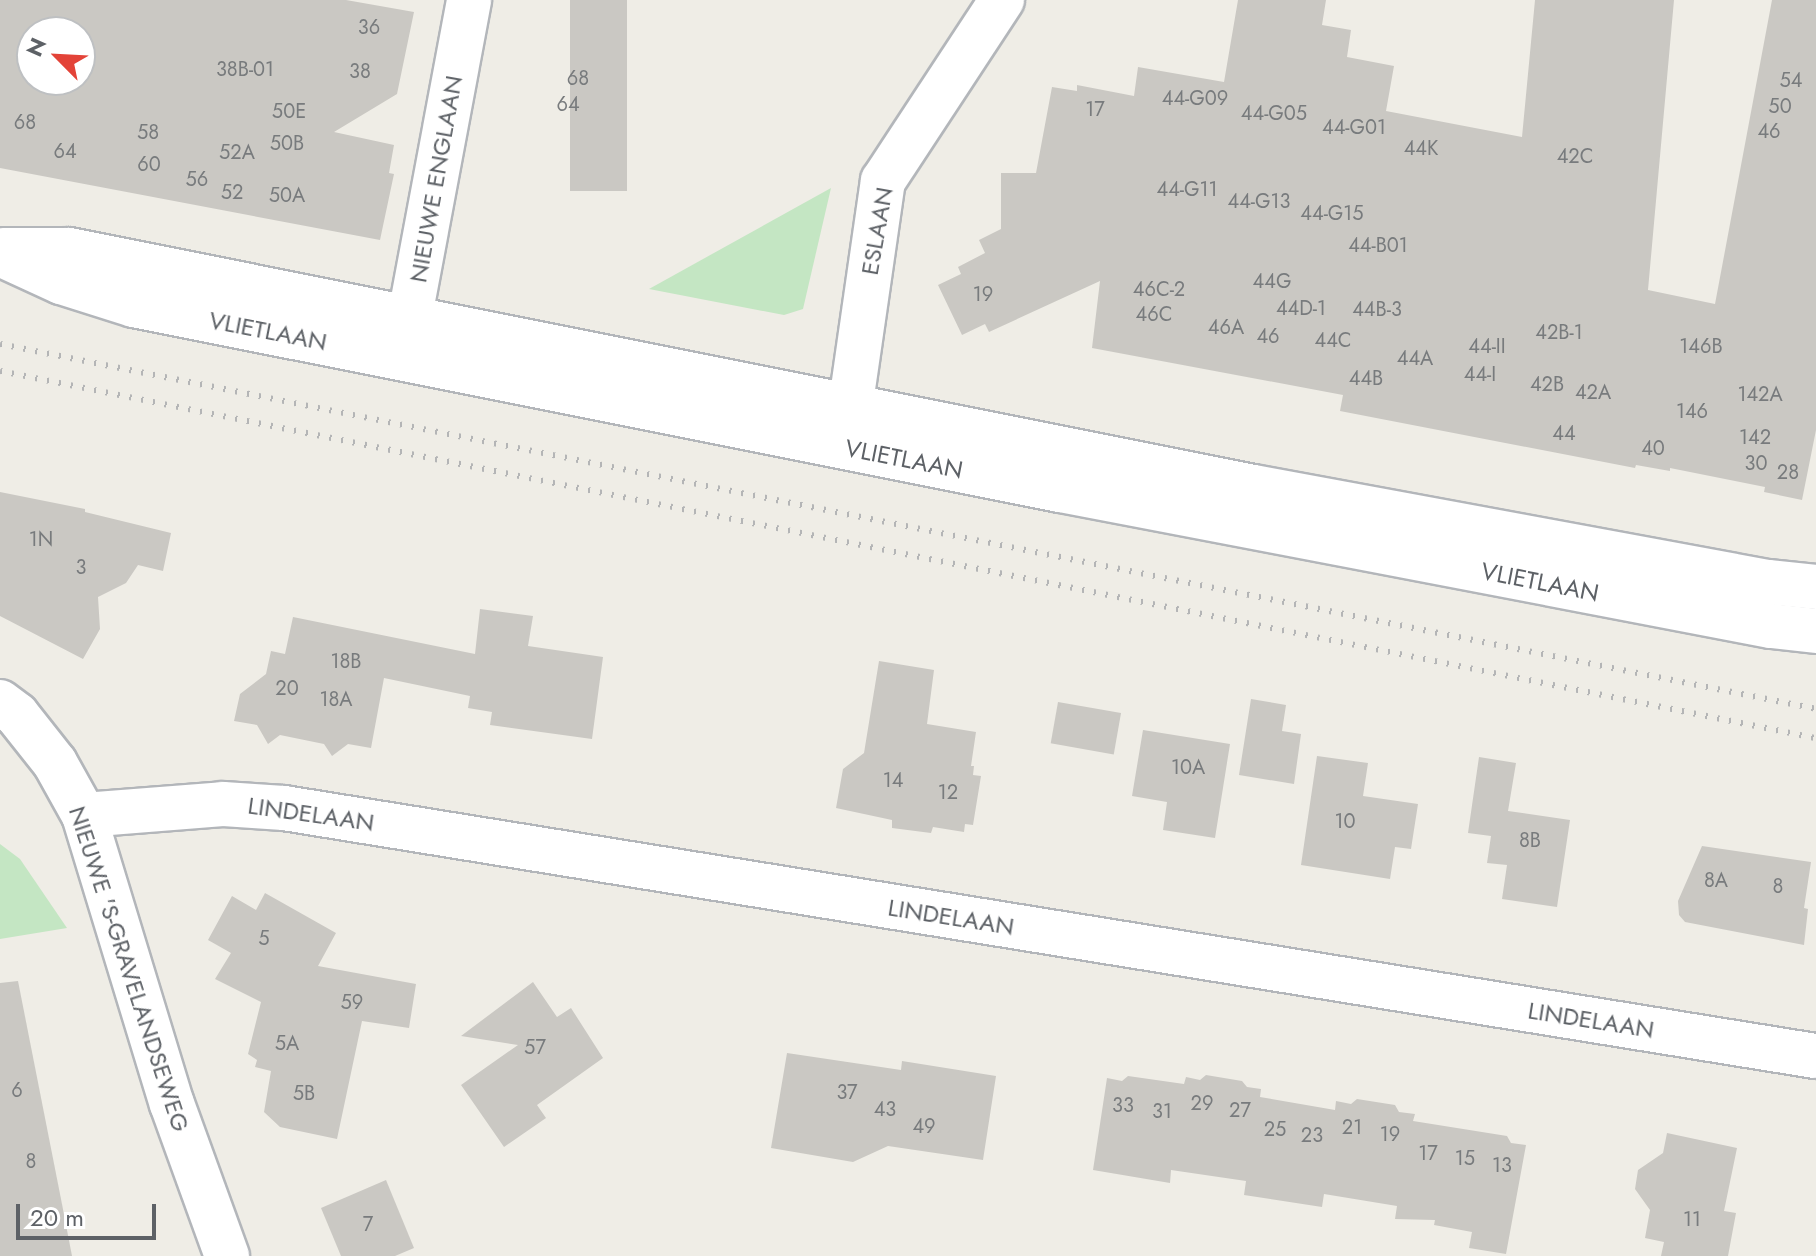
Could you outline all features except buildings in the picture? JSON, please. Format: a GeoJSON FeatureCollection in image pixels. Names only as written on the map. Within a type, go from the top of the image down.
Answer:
{"type":"FeatureCollection","features":[{"type":"Feature","properties":{"kind":"street","name":"NIEUWE ENGLAAN"},"geometry":{"type":"LineString","coordinates":[[406,338],[469,0]]}},
{"type":"Feature","properties":{"kind":"street","name":"ESLAAN"},"geometry":{"type":"LineString","coordinates":[[847,427],[883,181],[1002,0]]}},
{"type":"Feature","properties":{"kind":"street","name":"VLIETLAAN"},"geometry":{"type":"LineString","coordinates":[[0,252],[69,250],[406,338],[847,427],[1771,626],[1816,631]]}},
{"type":"Feature","properties":{"kind":"street","name":"VLIETLAAN"},"geometry":{"type":"LineString","coordinates":[[847,427],[1253,487],[1768,582],[1816,587]]}},
{"type":"Feature","properties":{"kind":"street","name":"NIEUWE 'S-GRAVELANDSEWEG"},"geometry":{"type":"LineString","coordinates":[[0,702],[17,715],[55,763],[84,815],[172,1104],[227,1256]]}},
{"type":"Feature","properties":{"kind":"street","name":"LINDELAAN"},"geometry":{"type":"LineString","coordinates":[[84,815],[223,804],[284,808],[1816,1056]]}},
{"type":"Feature","properties":{"kind":"green space"},"geometry":{"type":"Polygon","coordinates":[[[831,188],[803,309],[784,315],[649,289],[831,188]]]}},
{"type":"Feature","properties":{"kind":"green space"},"geometry":{"type":"Polygon","coordinates":[[[0,844],[20,859],[67,928],[0,939],[0,844]]]}},
{"type":"Feature","properties":{"kind":"railway"},"geometry":{"type":"LineString","coordinates":[[0,344],[1816,709]]}},
{"type":"Feature","properties":{"kind":"railway"},"geometry":{"type":"LineString","coordinates":[[0,371],[1816,738]]}}]}
